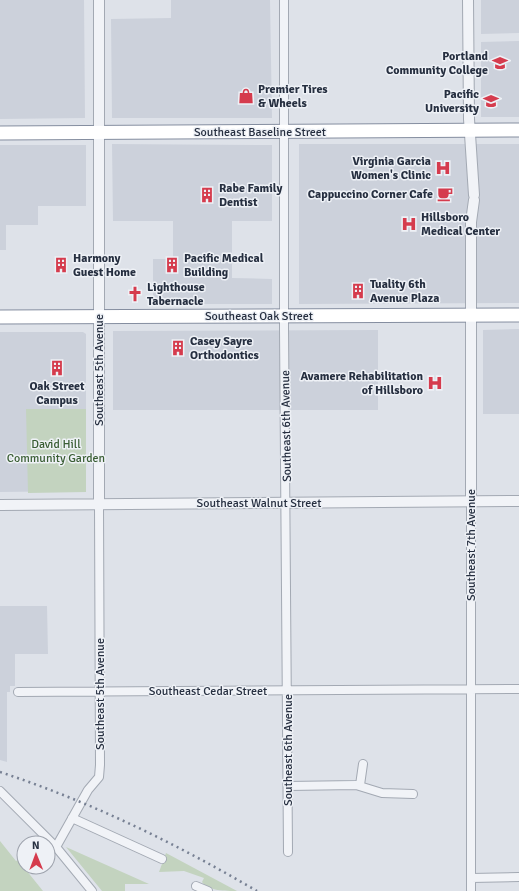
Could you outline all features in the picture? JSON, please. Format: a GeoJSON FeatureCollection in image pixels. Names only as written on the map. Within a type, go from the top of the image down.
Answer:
{"type":"FeatureCollection","features":[{"type":"Feature","properties":{"kind":"highway","name":"Southeast Baseline Street"},"geometry":{"type":"LineString","coordinates":[[0,133],[519,130]]}},
{"type":"Feature","properties":{"kind":"highway","name":"Southeast Oak Street"},"geometry":{"type":"LineString","coordinates":[[0,318],[519,315]]}},
{"type":"Feature","properties":{"kind":"street","name":"Southeast 5th Avenue"},"geometry":{"type":"LineString","coordinates":[[56,846],[88,790],[99,777],[100,765],[99,0]]}},
{"type":"Feature","properties":{"kind":"street","name":"Southeast 6th Avenue"},"geometry":{"type":"LineString","coordinates":[[284,0],[284,316],[288,690],[288,852]]}},
{"type":"Feature","properties":{"kind":"street","name":"Southeast 7th Avenue"},"geometry":{"type":"LineString","coordinates":[[468,0],[470,130],[474,197],[471,222],[471,891]]}},
{"type":"Feature","properties":{"kind":"street","name":"Southeast Walnut Street"},"geometry":{"type":"LineString","coordinates":[[0,505],[519,502]]}},
{"type":"Feature","properties":{"kind":"street","name":"Southeast Cedar Street"},"geometry":{"type":"LineString","coordinates":[[18,692],[519,689]]}},
{"type":"Feature","properties":{"kind":"street"},"geometry":{"type":"LineString","coordinates":[[360,786],[363,764]]}},
{"type":"Feature","properties":{"kind":"street"},"geometry":{"type":"LineString","coordinates":[[288,786],[360,786],[387,794],[413,794]]}},
{"type":"Feature","properties":{"kind":"street"},"geometry":{"type":"LineString","coordinates":[[0,791],[45,835]]}},
{"type":"Feature","properties":{"kind":"street"},"geometry":{"type":"LineString","coordinates":[[72,818],[162,859]]}},
{"type":"Feature","properties":{"kind":"street"},"geometry":{"type":"LineString","coordinates":[[56,846],[92,891]]}},
{"type":"Feature","properties":{"kind":"street"},"geometry":{"type":"LineString","coordinates":[[471,878],[519,877]]}},
{"type":"Feature","properties":{"kind":"street"},"geometry":{"type":"LineString","coordinates":[[196,886],[208,891]]}},
{"type":"Feature","properties":{"kind":"shaded area"},"geometry":{"type":"Polygon","coordinates":[[[0,0],[84,0],[85,118],[0,119],[0,0]]]}},
{"type":"Feature","properties":{"kind":"shaded area"},"geometry":{"type":"Polygon","coordinates":[[[171,0],[270,0],[272,118],[112,118],[111,19],[171,18],[171,0]]]}},
{"type":"Feature","properties":{"kind":"shaded area"},"geometry":{"type":"Polygon","coordinates":[[[481,0],[519,0],[519,33],[481,34],[481,0]]]}},
{"type":"Feature","properties":{"kind":"shaded area","name":"Portland Community College"},"geometry":{"type":"Polygon","coordinates":[[[519,41],[519,117],[481,117],[481,42],[519,41]]]}},
{"type":"Feature","properties":{"kind":"shaded area"},"geometry":{"type":"Polygon","coordinates":[[[112,144],[272,145],[272,221],[232,221],[232,278],[272,279],[272,304],[153,304],[153,259],[173,259],[173,221],[113,221],[112,144]]]}},
{"type":"Feature","properties":{"kind":"shaded area","name":"Hillsboro Medical Center"},"geometry":{"type":"Polygon","coordinates":[[[299,144],[519,144],[519,303],[299,304],[299,144]]]}},
{"type":"Feature","properties":{"kind":"shaded area"},"geometry":{"type":"Polygon","coordinates":[[[0,145],[86,145],[86,206],[38,206],[38,225],[6,225],[6,250],[0,250],[0,145]]]}},
{"type":"Feature","properties":{"kind":"shaded area"},"geometry":{"type":"Polygon","coordinates":[[[519,329],[519,414],[483,414],[483,330],[519,329]]]}},
{"type":"Feature","properties":{"kind":"shaded area"},"geometry":{"type":"Polygon","coordinates":[[[378,330],[378,410],[113,410],[113,331],[378,330]]]}},
{"type":"Feature","properties":{"kind":"shaded area"},"geometry":{"type":"Polygon","coordinates":[[[0,332],[83,332],[86,334],[86,491],[0,492],[0,332]]]}},
{"type":"Feature","properties":{"kind":"shaded area"},"geometry":{"type":"Polygon","coordinates":[[[0,606],[47,606],[48,654],[15,654],[15,686],[10,686],[10,692],[7,692],[7,762],[0,760],[0,606]]]}},
{"type":"Feature","properties":{"kind":"green space","name":"David Hill Community Garden"},"geometry":{"type":"Polygon","coordinates":[[[26,409],[86,409],[86,492],[28,493],[26,409]]]}},
{"type":"Feature","properties":{"kind":"green space"},"geometry":{"type":"Polygon","coordinates":[[[0,841],[16,861],[16,875],[30,875],[43,891],[0,891],[0,841]]]}},
{"type":"Feature","properties":{"kind":"green space"},"geometry":{"type":"Polygon","coordinates":[[[66,847],[149,884],[125,884],[125,891],[102,891],[66,847]]]}},
{"type":"Feature","properties":{"kind":"green space"},"geometry":{"type":"Polygon","coordinates":[[[166,853],[237,891],[213,889],[202,882],[204,878],[184,871],[159,872],[166,853]]]}},
{"type":"Feature","properties":{"kind":"railway"},"geometry":{"type":"LineString","coordinates":[[0,772],[67,796],[100,810],[164,840],[257,891]]}},
{"type":"Feature","properties":{"kind":"place","name":"Portland Community College"},"geometry":{"type":"Point","coordinates":[500,63]}},
{"type":"Feature","properties":{"kind":"place","name":"Premier Tires & Wheels"},"geometry":{"type":"Point","coordinates":[246,96]}},
{"type":"Feature","properties":{"kind":"place","name":"Pacific University"},"geometry":{"type":"Point","coordinates":[491,101]}},
{"type":"Feature","properties":{"kind":"place","name":"Virginia Garcia Women's Clinic"},"geometry":{"type":"Point","coordinates":[443,168]}},
{"type":"Feature","properties":{"kind":"place","name":"Cappuccino Corner Cafe"},"geometry":{"type":"Point","coordinates":[445,194]}},
{"type":"Feature","properties":{"kind":"place","name":"Rabe Family Dentist"},"geometry":{"type":"Point","coordinates":[207,195]}},
{"type":"Feature","properties":{"kind":"place","name":"Hillsboro Medical Center"},"geometry":{"type":"Point","coordinates":[409,224]}},
{"type":"Feature","properties":{"kind":"place","name":"Harmony Guest Home"},"geometry":{"type":"Point","coordinates":[61,265]}},
{"type":"Feature","properties":{"kind":"place","name":"Pacific Medical Building"},"geometry":{"type":"Point","coordinates":[172,265]}},
{"type":"Feature","properties":{"kind":"place","name":"Tuality 6th Avenue Plaza"},"geometry":{"type":"Point","coordinates":[358,291]}},
{"type":"Feature","properties":{"kind":"place","name":"Lighthouse Tabernacle"},"geometry":{"type":"Point","coordinates":[135,294]}},
{"type":"Feature","properties":{"kind":"place","name":"Casey Sayre Orthodontics"},"geometry":{"type":"Point","coordinates":[178,348]}},
{"type":"Feature","properties":{"kind":"place","name":"Oak Street Campus"},"geometry":{"type":"Point","coordinates":[57,368]}},
{"type":"Feature","properties":{"kind":"place","name":"Avamere Rehabilitation of Hillsboro"},"geometry":{"type":"Point","coordinates":[435,383]}}]}
